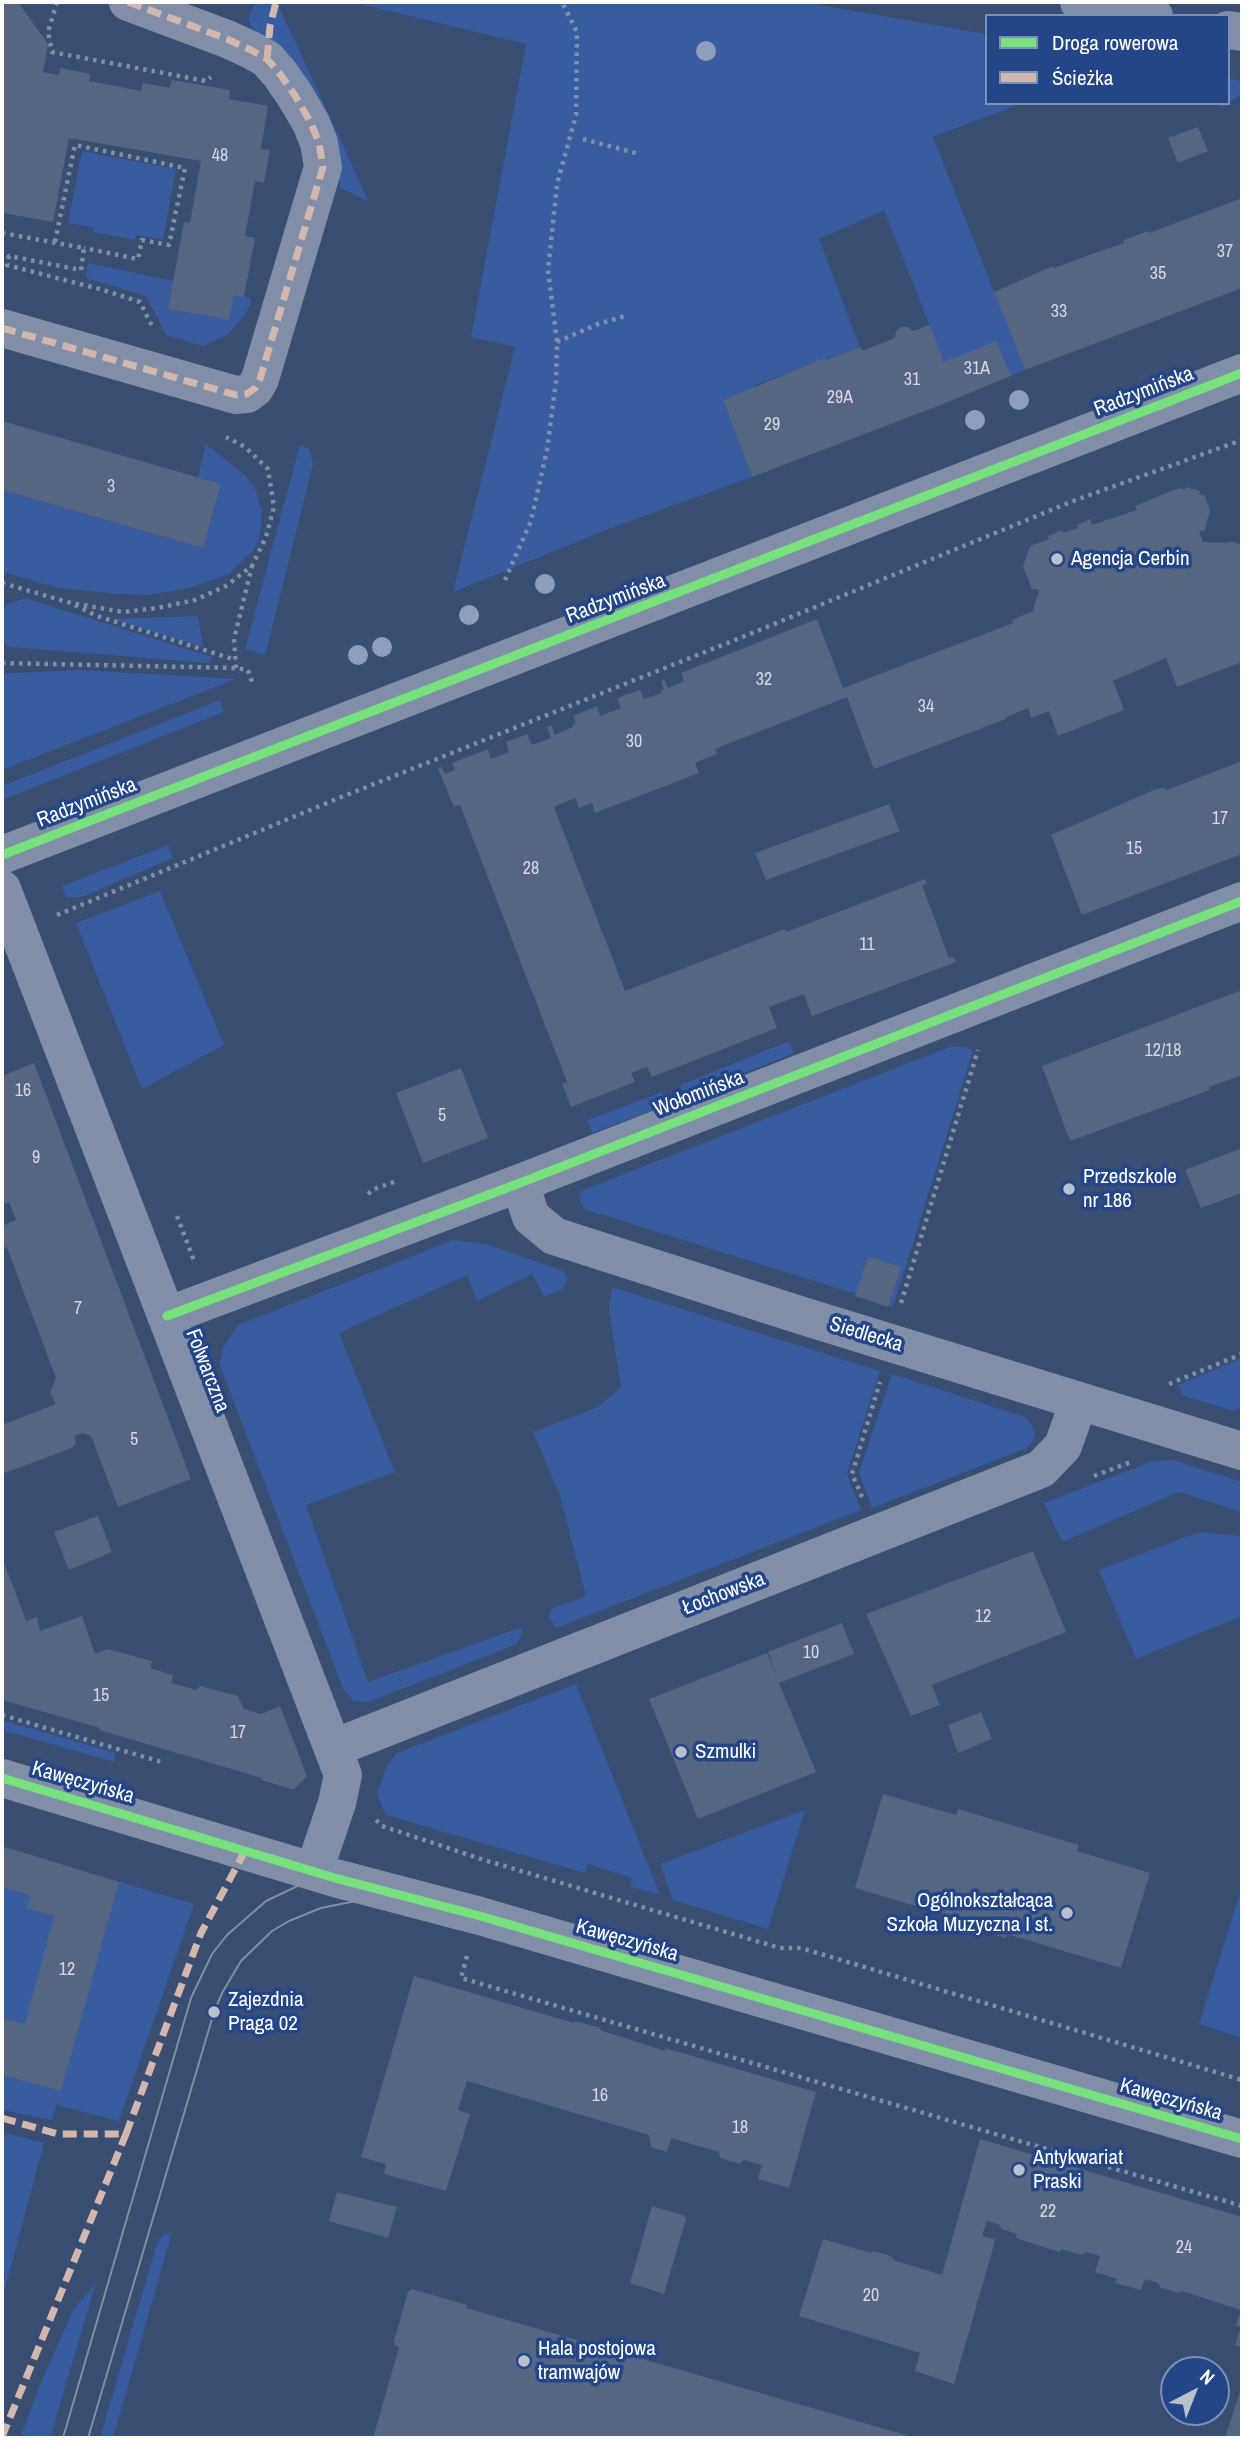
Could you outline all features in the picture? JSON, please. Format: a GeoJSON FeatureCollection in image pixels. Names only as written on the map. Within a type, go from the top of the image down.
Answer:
{"type":"FeatureCollection","features":[{"type":"Feature","properties":{"kind":"street"},"geometry":{"type":"LineString","coordinates":[[2,328],[236,395],[247,394],[255,388],[260,379],[323,167],[319,143],[294,94],[267,59],[251,50],[128,2]]}},
{"type":"Feature","properties":{"kind":"street"},"geometry":{"type":"LineString","coordinates":[[1079,2],[1143,14]]}},
{"type":"Feature","properties":{"kind":"street","name":"Radzymińska"},"geometry":{"type":"LineString","coordinates":[[2,855],[1242,373]]}},
{"type":"Feature","properties":{"kind":"street","name":"Folwarczna"},"geometry":{"type":"LineString","coordinates":[[2,889],[343,1775],[337,1803],[314,1871]]}},
{"type":"Feature","properties":{"kind":"street","name":"Wołomińska"},"geometry":{"type":"LineString","coordinates":[[167,1316],[520,1183],[1242,901]]}},
{"type":"Feature","properties":{"kind":"street","name":"Siedlecka"},"geometry":{"type":"LineString","coordinates":[[520,1183],[530,1217],[554,1236],[1242,1451]]}},
{"type":"Feature","properties":{"kind":"street","name":"Łochowska"},"geometry":{"type":"LineString","coordinates":[[334,1748],[1041,1469],[1063,1446],[1079,1401]]}},
{"type":"Feature","properties":{"kind":"street","name":"Kawęczyńska"},"geometry":{"type":"LineString","coordinates":[[2,1778],[1242,2139]]}},
{"type":"Feature","properties":{"kind":"path"},"geometry":{"type":"LineString","coordinates":[[57,2],[48,32],[52,52],[206,81],[215,74]]}},
{"type":"Feature","properties":{"kind":"path"},"geometry":{"type":"LineString","coordinates":[[505,580],[531,521],[547,450],[556,381],[557,342],[548,270],[557,184],[576,115],[578,32],[562,2]]}},
{"type":"Feature","properties":{"kind":"path"},"geometry":{"type":"LineString","coordinates":[[583,139],[639,154]]}},
{"type":"Feature","properties":{"kind":"path"},"geometry":{"type":"LineString","coordinates":[[2,233],[138,260],[142,240],[169,246],[185,168],[75,145],[55,242]]}},
{"type":"Feature","properties":{"kind":"path"},"geometry":{"type":"LineString","coordinates":[[84,248],[80,270],[9,256],[6,265],[140,302],[154,330],[152,338]]}},
{"type":"Feature","properties":{"kind":"path"},"geometry":{"type":"LineString","coordinates":[[557,342],[598,324],[625,316]]}},
{"type":"Feature","properties":{"kind":"path"},"geometry":{"type":"LineString","coordinates":[[222,435],[245,447],[268,469],[274,507],[266,537],[252,566],[234,639],[236,668]]}},
{"type":"Feature","properties":{"kind":"path"},"geometry":{"type":"LineString","coordinates":[[57,915],[326,803],[1073,501],[1242,440]]}},
{"type":"Feature","properties":{"kind":"path"},"geometry":{"type":"LineString","coordinates":[[2,583],[71,603],[123,612],[195,600],[226,586],[252,566]]}},
{"type":"Feature","properties":{"kind":"path"},"geometry":{"type":"LineString","coordinates":[[71,603],[97,616],[236,660]]}},
{"type":"Feature","properties":{"kind":"path"},"geometry":{"type":"LineString","coordinates":[[2,663],[236,668],[248,670],[253,685]]}},
{"type":"Feature","properties":{"kind":"path"},"geometry":{"type":"LineString","coordinates":[[898,1314],[980,1044]]}},
{"type":"Feature","properties":{"kind":"path"},"geometry":{"type":"LineString","coordinates":[[1159,1388],[1242,1354]]}},
{"type":"Feature","properties":{"kind":"path"},"geometry":{"type":"LineString","coordinates":[[866,1505],[852,1474],[881,1381]]}},
{"type":"Feature","properties":{"kind":"path"},"geometry":{"type":"LineString","coordinates":[[2,1714],[165,1763]]}},
{"type":"Feature","properties":{"kind":"path"},"geometry":{"type":"LineString","coordinates":[[1242,2080],[802,1948],[780,1948],[484,1860],[483,1907],[461,1978],[1242,2206]]}},
{"type":"Feature","properties":{"kind":"shaded area"},"geometry":{"type":"Polygon","coordinates":[[[255,2],[277,2],[369,202],[339,187],[340,168],[248,20],[255,2]]]}},
{"type":"Feature","properties":{"kind":"shaded area"},"geometry":{"type":"Polygon","coordinates":[[[352,2],[802,2],[985,34],[985,105],[1017,105],[933,137],[1025,370],[958,397],[884,210],[819,239],[860,347],[755,385],[756,387],[723,400],[752,477],[619,525],[453,592],[515,347],[471,337],[526,44],[352,2]]]}},
{"type":"Feature","properties":{"kind":"shaded area"},"geometry":{"type":"Polygon","coordinates":[[[1230,78],[1242,81],[1242,96],[1230,102],[1230,78]]]}},
{"type":"Feature","properties":{"kind":"shaded area"},"geometry":{"type":"Polygon","coordinates":[[[82,151],[176,169],[163,240],[137,235],[135,240],[93,232],[94,228],[68,223],[82,151]]]}},
{"type":"Feature","properties":{"kind":"shaded area"},"geometry":{"type":"Polygon","coordinates":[[[88,263],[173,281],[168,309],[229,320],[234,295],[251,298],[250,305],[227,335],[203,346],[166,335],[146,296],[86,278],[88,263]]]}},
{"type":"Feature","properties":{"kind":"shaded area"},"geometry":{"type":"Polygon","coordinates":[[[206,444],[246,476],[255,488],[262,512],[260,535],[254,550],[229,574],[190,588],[149,595],[59,588],[2,572],[2,490],[203,548],[221,485],[198,477],[206,444]]]}},
{"type":"Feature","properties":{"kind":"shaded area"},"geometry":{"type":"Polygon","coordinates":[[[300,445],[310,450],[313,464],[265,655],[245,649],[300,445]]]}},
{"type":"Feature","properties":{"kind":"shaded area"},"geometry":{"type":"Polygon","coordinates":[[[25,598],[212,657],[209,663],[9,647],[2,639],[2,611],[6,605],[25,598]]]}},
{"type":"Feature","properties":{"kind":"shaded area"},"geometry":{"type":"Polygon","coordinates":[[[198,616],[203,647],[112,619],[198,616]]]}},
{"type":"Feature","properties":{"kind":"shaded area"},"geometry":{"type":"Polygon","coordinates":[[[81,670],[236,679],[2,770],[2,677],[8,673],[81,670]]]}},
{"type":"Feature","properties":{"kind":"shaded area"},"geometry":{"type":"Polygon","coordinates":[[[220,700],[224,712],[2,800],[2,786],[220,700]]]}},
{"type":"Feature","properties":{"kind":"shaded area"},"geometry":{"type":"Polygon","coordinates":[[[168,845],[173,858],[82,897],[66,897],[62,886],[168,845]]]}},
{"type":"Feature","properties":{"kind":"shaded area"},"geometry":{"type":"Polygon","coordinates":[[[160,891],[224,1045],[142,1089],[76,923],[160,891]]]}},
{"type":"Feature","properties":{"kind":"shaded area"},"geometry":{"type":"Polygon","coordinates":[[[789,1041],[794,1053],[685,1097],[680,1085],[789,1041]]]}},
{"type":"Feature","properties":{"kind":"shaded area"},"geometry":{"type":"Polygon","coordinates":[[[952,1046],[973,1051],[893,1307],[888,1306],[901,1267],[868,1256],[856,1294],[584,1209],[579,1196],[583,1190],[952,1046]]]}},
{"type":"Feature","properties":{"kind":"shaded area"},"geometry":{"type":"Polygon","coordinates":[[[662,1092],[667,1105],[592,1133],[587,1120],[662,1092]]]}},
{"type":"Feature","properties":{"kind":"shaded area"},"geometry":{"type":"Polygon","coordinates":[[[453,1240],[487,1244],[563,1271],[567,1277],[563,1289],[544,1297],[532,1274],[477,1301],[467,1275],[339,1333],[395,1472],[306,1505],[368,1682],[522,1627],[521,1637],[516,1644],[505,1649],[368,1702],[354,1701],[343,1689],[219,1363],[223,1347],[238,1325],[453,1240]]]}},
{"type":"Feature","properties":{"kind":"shaded area"},"geometry":{"type":"Polygon","coordinates":[[[612,1287],[880,1371],[847,1474],[861,1510],[556,1628],[549,1617],[551,1609],[586,1596],[560,1496],[533,1432],[598,1407],[621,1387],[609,1310],[612,1287]]]}},
{"type":"Feature","properties":{"kind":"shaded area"},"geometry":{"type":"Polygon","coordinates":[[[1242,1358],[1242,1407],[1233,1411],[1182,1395],[1178,1385],[1242,1358]]]}},
{"type":"Feature","properties":{"kind":"shaded area"},"geometry":{"type":"Polygon","coordinates":[[[892,1374],[1025,1417],[1032,1425],[1035,1435],[1032,1442],[1027,1448],[872,1508],[859,1473],[892,1374]]]}},
{"type":"Feature","properties":{"kind":"shaded area"},"geometry":{"type":"Polygon","coordinates":[[[1173,1460],[1242,1482],[1242,1512],[1179,1492],[1062,1542],[1044,1503],[1153,1461],[1173,1460]]]}},
{"type":"Feature","properties":{"kind":"shaded area"},"geometry":{"type":"Polygon","coordinates":[[[1199,1532],[1242,1536],[1242,1616],[1136,1659],[1099,1570],[1199,1532]]]}},
{"type":"Feature","properties":{"kind":"shaded area"},"geometry":{"type":"Polygon","coordinates":[[[576,1684],[660,1895],[630,1886],[632,1878],[588,1864],[585,1873],[386,1815],[377,1795],[387,1765],[397,1753],[576,1684]]]}},
{"type":"Feature","properties":{"kind":"shaded area"},"geometry":{"type":"Polygon","coordinates":[[[2,1720],[116,1753],[114,1762],[2,1730],[2,1720]]]}},
{"type":"Feature","properties":{"kind":"shaded area"},"geometry":{"type":"Polygon","coordinates":[[[805,1810],[768,1929],[673,1900],[660,1864],[805,1810]]]}},
{"type":"Feature","properties":{"kind":"shaded area"},"geometry":{"type":"Polygon","coordinates":[[[2,1847],[194,1904],[119,2121],[56,2105],[52,2120],[2,2110],[2,1847]]]}},
{"type":"Feature","properties":{"kind":"shaded area"},"geometry":{"type":"Polygon","coordinates":[[[1242,1887],[1242,2038],[1199,2024],[1242,1887]]]}},
{"type":"Feature","properties":{"kind":"shaded area"},"geometry":{"type":"Polygon","coordinates":[[[2,2132],[44,2143],[2,2300],[2,2132]]]}},
{"type":"Feature","properties":{"kind":"shaded area"},"geometry":{"type":"Polygon","coordinates":[[[172,2232],[113,2438],[100,2438],[158,2240],[172,2232]]]}},
{"type":"Feature","properties":{"kind":"shaded area"},"geometry":{"type":"Polygon","coordinates":[[[96,2283],[50,2438],[20,2438],[73,2310],[96,2283]]]}},
{"type":"Feature","properties":{"kind":"building"},"geometry":{"type":"Polygon","coordinates":[[[2,2],[18,2],[48,44],[43,72],[59,75],[60,68],[91,74],[89,81],[141,91],[143,83],[170,88],[172,80],[230,90],[229,99],[268,106],[261,149],[270,150],[264,183],[255,181],[245,236],[255,238],[244,297],[234,295],[229,320],[168,309],[184,222],[190,223],[201,161],[69,138],[53,222],[2,213],[2,2]]]}},
{"type":"Feature","properties":{"kind":"building"},"geometry":{"type":"Polygon","coordinates":[[[1198,127],[1208,151],[1178,163],[1168,138],[1198,127]]]}},
{"type":"Feature","properties":{"kind":"building"},"geometry":{"type":"Polygon","coordinates":[[[1242,198],[1242,288],[1025,370],[994,292],[1053,266],[1054,268],[1124,243],[1124,240],[1242,198]]]}},
{"type":"Feature","properties":{"kind":"building"},"geometry":{"type":"Polygon","coordinates":[[[930,325],[944,362],[996,341],[1011,376],[752,477],[723,400],[825,358],[826,360],[860,347],[862,351],[895,338],[896,331],[901,327],[908,327],[913,331],[930,325]]]}},
{"type":"Feature","properties":{"kind":"building"},"geometry":{"type":"Polygon","coordinates":[[[2,421],[221,484],[203,548],[2,490],[2,421]]]}},
{"type":"Feature","properties":{"kind":"building"},"geometry":{"type":"Polygon","coordinates":[[[1186,487],[1200,491],[1199,494],[1205,496],[1210,510],[1205,530],[1199,532],[1203,542],[1229,541],[1242,545],[1242,662],[1177,687],[1166,658],[1113,681],[1124,710],[1058,736],[1049,711],[1031,718],[1028,708],[1006,719],[874,769],[847,697],[715,749],[717,754],[695,763],[699,773],[595,813],[592,803],[579,808],[575,798],[554,807],[625,991],[785,929],[786,932],[925,879],[927,884],[922,885],[949,958],[954,957],[956,962],[812,1016],[804,994],[769,1007],[777,1028],[652,1077],[647,1067],[631,1073],[635,1082],[571,1107],[562,1084],[567,1082],[460,805],[454,807],[438,768],[442,767],[445,774],[455,770],[452,763],[488,749],[491,759],[509,752],[506,742],[527,734],[532,745],[551,738],[547,727],[551,725],[555,735],[573,727],[576,723],[573,716],[597,706],[600,716],[621,708],[617,698],[640,690],[644,699],[661,693],[664,689],[661,681],[664,680],[668,688],[684,681],[681,673],[817,619],[843,688],[1013,623],[1012,620],[1033,611],[1039,590],[1032,589],[1023,566],[1030,546],[1049,539],[1048,536],[1062,530],[1063,533],[1078,528],[1077,525],[1090,519],[1092,525],[1137,510],[1135,506],[1179,488],[1185,490],[1186,487]]]}},
{"type":"Feature","properties":{"kind":"building"},"geometry":{"type":"Polygon","coordinates":[[[1242,761],[1242,854],[1082,915],[1051,835],[1156,789],[1167,790],[1242,761]]]}},
{"type":"Feature","properties":{"kind":"building"},"geometry":{"type":"Polygon","coordinates":[[[889,804],[900,831],[766,880],[755,853],[889,804]]]}},
{"type":"Feature","properties":{"kind":"building"},"geometry":{"type":"Polygon","coordinates":[[[1242,990],[1242,1075],[1209,1087],[1210,1090],[1070,1141],[1042,1066],[1242,990]]]}},
{"type":"Feature","properties":{"kind":"building"},"geometry":{"type":"Polygon","coordinates":[[[34,1063],[191,1479],[118,1507],[91,1436],[83,1433],[74,1436],[76,1443],[72,1448],[2,1474],[2,1425],[56,1404],[50,1393],[56,1378],[7,1248],[2,1246],[2,1226],[16,1220],[9,1202],[2,1205],[2,1076],[34,1063]]]}},
{"type":"Feature","properties":{"kind":"building"},"geometry":{"type":"Polygon","coordinates":[[[461,1068],[488,1138],[423,1163],[396,1093],[461,1068]]]}},
{"type":"Feature","properties":{"kind":"building"},"geometry":{"type":"Polygon","coordinates":[[[1242,1148],[1242,1193],[1201,1208],[1185,1170],[1242,1148]]]}},
{"type":"Feature","properties":{"kind":"building"},"geometry":{"type":"Polygon","coordinates":[[[868,1256],[901,1267],[888,1307],[855,1296],[868,1256]]]}},
{"type":"Feature","properties":{"kind":"building"},"geometry":{"type":"Polygon","coordinates":[[[98,1516],[112,1552],[69,1570],[54,1532],[98,1516]]]}},
{"type":"Feature","properties":{"kind":"building"},"geometry":{"type":"Polygon","coordinates":[[[1033,1551],[1066,1632],[932,1685],[940,1705],[911,1716],[866,1614],[1033,1551]]]}},
{"type":"Feature","properties":{"kind":"building"},"geometry":{"type":"Polygon","coordinates":[[[2,1557],[26,1621],[37,1617],[40,1631],[82,1616],[95,1654],[107,1649],[152,1661],[150,1668],[173,1675],[171,1683],[196,1690],[200,1686],[238,1696],[244,1709],[261,1714],[280,1706],[307,1776],[291,1789],[2,1700],[2,1557]]]}},
{"type":"Feature","properties":{"kind":"building"},"geometry":{"type":"Polygon","coordinates":[[[842,1623],[854,1654],[779,1683],[816,1772],[698,1819],[649,1699],[767,1653],[777,1677],[768,1652],[842,1623]]]}},
{"type":"Feature","properties":{"kind":"building"},"geometry":{"type":"Polygon","coordinates":[[[981,1712],[992,1739],[958,1753],[948,1725],[981,1712]]]}},
{"type":"Feature","properties":{"kind":"building"},"geometry":{"type":"Polygon","coordinates":[[[883,1794],[956,1815],[958,1809],[1079,1845],[1077,1851],[1150,1873],[1121,1968],[1007,1934],[1005,1938],[968,1927],[969,1922],[855,1888],[883,1794]]]}},
{"type":"Feature","properties":{"kind":"building"},"geometry":{"type":"Polygon","coordinates":[[[5,1847],[119,1882],[61,2091],[2,2075],[2,2018],[25,2024],[54,1916],[26,1908],[30,1895],[2,1887],[2,1858],[5,1847]]]}},
{"type":"Feature","properties":{"kind":"building"},"geometry":{"type":"Polygon","coordinates":[[[414,1976],[574,2023],[575,2021],[601,2028],[600,2030],[665,2051],[665,2048],[816,2092],[789,2188],[758,2179],[762,2165],[744,2160],[740,2164],[720,2158],[719,2152],[671,2138],[667,2152],[651,2147],[649,2135],[467,2081],[458,2110],[470,2114],[446,2191],[384,2174],[386,2164],[361,2157],[414,1976]]]}},
{"type":"Feature","properties":{"kind":"building"},"geometry":{"type":"Polygon","coordinates":[[[980,2139],[1242,2217],[1242,2347],[1235,2345],[1241,2327],[1236,2326],[1241,2310],[1182,2291],[1178,2293],[1145,2279],[1141,2290],[1115,2283],[1117,2279],[1095,2272],[1100,2256],[1086,2252],[1081,2255],[1061,2249],[1060,2252],[1056,2251],[1016,2238],[1017,2234],[987,2221],[982,2236],[995,2241],[954,2384],[915,2371],[920,2353],[799,2316],[823,2239],[891,2256],[893,2260],[942,2275],[980,2139]]]}},
{"type":"Feature","properties":{"kind":"building"},"geometry":{"type":"Polygon","coordinates":[[[337,2192],[397,2207],[388,2238],[329,2221],[337,2192]]]}},
{"type":"Feature","properties":{"kind":"building"},"geometry":{"type":"Polygon","coordinates":[[[652,2206],[683,2215],[686,2219],[664,2294],[630,2283],[652,2206]]]}},
{"type":"Feature","properties":{"kind":"building","name":"Hala postojowa tramwajów"},"geometry":{"type":"Polygon","coordinates":[[[412,2289],[467,2305],[466,2308],[916,2438],[373,2438],[399,2347],[394,2341],[408,2292],[412,2289]]]}},
{"type":"Feature","properties":{"kind":"building"},"geometry":{"type":"Polygon","coordinates":[[[1242,2385],[1242,2438],[1225,2438],[1242,2385]]]}},
{"type":"Feature","properties":{"kind":"tram line"},"geometry":{"type":"LineString","coordinates":[[63,2438],[191,1998],[212,1954],[227,1935],[266,1901],[306,1882],[325,1878],[380,1878],[425,1888],[1242,2129]]}},
{"type":"Feature","properties":{"kind":"tram line"},"geometry":{"type":"LineString","coordinates":[[88,2438],[214,2012],[222,1993],[241,1961],[272,1931],[321,1908],[351,1902],[381,1902],[477,1925],[1242,2149]]}},
{"type":"Feature","properties":{"kind":"marked path"},"geometry":{"type":"LineString","coordinates":[[2,328],[236,395],[247,394],[255,388],[260,379],[323,167],[319,143],[294,94],[267,59],[227,39],[128,2]]}},
{"type":"Feature","properties":{"kind":"marked path"},"geometry":{"type":"LineString","coordinates":[[267,59],[270,26],[276,2]]}},
{"type":"Feature","properties":{"kind":"marked path"},"geometry":{"type":"LineString","coordinates":[[2,2118],[58,2134],[126,2134],[201,1933],[245,1851]]}},
{"type":"Feature","properties":{"kind":"marked path"},"geometry":{"type":"LineString","coordinates":[[2,2437],[126,2134]]}},
{"type":"Feature","properties":{"kind":"cycle path"},"geometry":{"type":"LineString","coordinates":[[2,855],[1242,373]]}},
{"type":"Feature","properties":{"kind":"cycle path"},"geometry":{"type":"LineString","coordinates":[[167,1316],[520,1183],[1242,901]]}},
{"type":"Feature","properties":{"kind":"cycle path"},"geometry":{"type":"LineString","coordinates":[[2,1778],[335,1878],[480,1916],[1242,2139]]}},
{"type":"Feature","properties":{"kind":"place","name":"Agencja Cerbin"},"geometry":{"type":"Point","coordinates":[1057,559]}},
{"type":"Feature","properties":{"kind":"place","name":"Przedszkole nr 186"},"geometry":{"type":"Point","coordinates":[1069,1189]}},
{"type":"Feature","properties":{"kind":"place","name":"Szmulki"},"geometry":{"type":"Point","coordinates":[681,1752]}},
{"type":"Feature","properties":{"kind":"place","name":"Ogólnokształcąca Szkoła Muzyczna I st."},"geometry":{"type":"Point","coordinates":[1067,1913]}},
{"type":"Feature","properties":{"kind":"place","name":"Zajezdnia Praga 02"},"geometry":{"type":"Point","coordinates":[214,2012]}},
{"type":"Feature","properties":{"kind":"place","name":"Antykwariat Praski"},"geometry":{"type":"Point","coordinates":[1019,2170]}},
{"type":"Feature","properties":{"kind":"place","name":"Hala postojowa tramwajów"},"geometry":{"type":"Point","coordinates":[524,2361]}}]}
